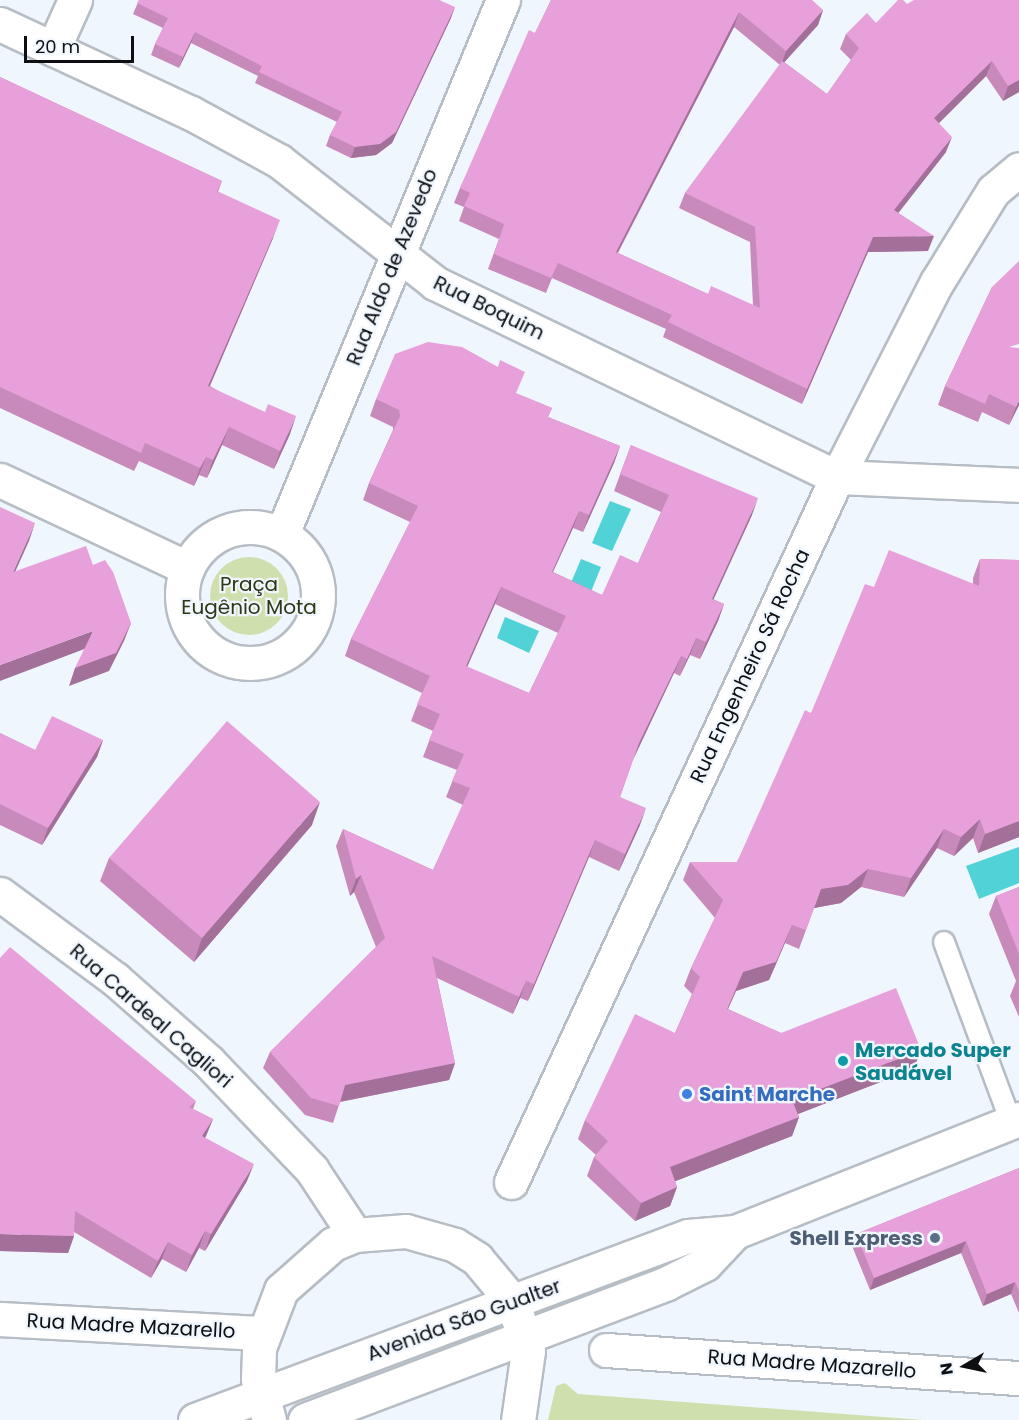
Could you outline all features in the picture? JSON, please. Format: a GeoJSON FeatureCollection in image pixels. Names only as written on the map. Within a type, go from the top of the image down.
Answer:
{"type":"FeatureCollection","features":[{"type":"Feature","properties":{"kind":"street"},"geometry":{"type":"LineString","coordinates":[[53,49],[75,0]]}},
{"type":"Feature","properties":{"kind":"street","name":"Rua Aldo de Azevedo"},"geometry":{"type":"LineString","coordinates":[[282,534],[503,0]]}},
{"type":"Feature","properties":{"kind":"street","name":"Rua Boquim"},"geometry":{"type":"LineString","coordinates":[[0,24],[191,113],[279,161],[341,206],[396,256],[435,283],[837,477],[1019,485]]}},
{"type":"Feature","properties":{"kind":"street","name":"Rua Engenheiro Sá Rocha"},"geometry":{"type":"LineString","coordinates":[[511,1182],[837,477],[938,282],[993,191],[1019,169]]}},
{"type":"Feature","properties":{"kind":"street"},"geometry":{"type":"LineString","coordinates":[[0,480],[187,568]]}},
{"type":"Feature","properties":{"kind":"street"},"geometry":{"type":"LineString","coordinates":[[260,527],[282,534],[310,563],[319,594],[315,618],[303,640],[277,658],[237,664],[214,655],[196,638],[184,616],[181,592],[187,568],[216,535],[260,527]]}},
{"type":"Feature","properties":{"kind":"street","name":"Rua Cardeal Cagliori"},"geometry":{"type":"LineString","coordinates":[[0,894],[114,979],[208,1061],[312,1170],[355,1235]]}},
{"type":"Feature","properties":{"kind":"street","name":"Avenida São Gualter"},"geometry":{"type":"LineString","coordinates":[[195,1420],[265,1407],[513,1302],[688,1236],[735,1232],[1015,1120]]}},
{"type":"Feature","properties":{"kind":"street"},"geometry":{"type":"LineString","coordinates":[[265,1407],[262,1333],[281,1290],[296,1272],[323,1250],[355,1235],[406,1231],[455,1245],[498,1279],[513,1302],[525,1334],[529,1376],[518,1420]]}},
{"type":"Feature","properties":{"kind":"street","name":"Avenida São Gualter"},"geometry":{"type":"LineString","coordinates":[[305,1420],[525,1334],[690,1273],[735,1232]]}},
{"type":"Feature","properties":{"kind":"street","name":"Rua Madre Mazarello"},"geometry":{"type":"LineString","coordinates":[[0,1319],[262,1333]]}},
{"type":"Feature","properties":{"kind":"street","name":"Rua Madre Mazarello"},"geometry":{"type":"LineString","coordinates":[[606,1350],[1019,1378]]}},
{"type":"Feature","properties":{"kind":"lane"},"geometry":{"type":"LineString","coordinates":[[944,942],[1015,1120]]}},
{"type":"Feature","properties":{"kind":"green space","name":"Praça Eugênio Mota"},"geometry":{"type":"Polygon","coordinates":[[[249,557],[264,560],[277,568],[285,581],[288,596],[285,611],[277,624],[264,632],[249,635],[234,632],[221,624],[213,611],[210,596],[213,581],[221,568],[234,560],[249,557]]]}},
{"type":"Feature","properties":{"kind":"green space"},"geometry":{"type":"Polygon","coordinates":[[[565,1383],[578,1394],[923,1420],[548,1420],[556,1386],[565,1383]]]}},
{"type":"Feature","properties":{"kind":"water"},"geometry":{"type":"Polygon","coordinates":[[[610,501],[631,509],[612,551],[592,543],[610,501]]]}},
{"type":"Feature","properties":{"kind":"water"},"geometry":{"type":"Polygon","coordinates":[[[581,559],[601,567],[586,604],[565,597],[581,559]]]}},
{"type":"Feature","properties":{"kind":"water"},"geometry":{"type":"Polygon","coordinates":[[[505,617],[539,631],[529,653],[497,638],[505,617]]]}},
{"type":"Feature","properties":{"kind":"water"},"geometry":{"type":"Polygon","coordinates":[[[1019,847],[1019,883],[979,899],[966,866],[1019,847]]]}},
{"type":"Feature","properties":{"kind":"building"},"geometry":{"type":"Polygon","coordinates":[[[139,0],[439,0],[455,7],[396,132],[380,144],[355,147],[330,135],[342,112],[259,72],[262,66],[195,32],[183,57],[155,44],[168,18],[137,3],[139,0]]]}},
{"type":"Feature","properties":{"kind":"building"},"geometry":{"type":"Polygon","coordinates":[[[551,0],[812,0],[823,10],[786,51],[739,12],[616,252],[708,294],[711,286],[760,308],[755,227],[685,193],[782,61],[827,94],[859,48],[846,34],[867,13],[876,23],[898,0],[903,0],[907,4],[914,0],[1019,0],[1019,80],[1008,86],[992,61],[934,118],[952,137],[894,210],[934,236],[873,237],[807,389],[668,322],[672,315],[558,263],[551,278],[494,254],[504,224],[464,206],[470,193],[460,188],[529,30],[535,33],[551,0]]]}},
{"type":"Feature","properties":{"kind":"building"},"geometry":{"type":"Polygon","coordinates":[[[0,77],[222,181],[217,191],[280,220],[208,386],[265,412],[268,404],[296,416],[280,451],[229,427],[213,460],[206,457],[200,468],[145,443],[141,453],[0,387],[0,77]]]}},
{"type":"Feature","properties":{"kind":"building"},"geometry":{"type":"Polygon","coordinates":[[[1019,261],[1019,344],[1009,347],[1019,348],[1019,401],[1016,407],[989,394],[985,404],[945,386],[992,287],[1019,261]]]}},
{"type":"Feature","properties":{"kind":"building"},"geometry":{"type":"Polygon","coordinates":[[[428,342],[462,347],[498,367],[500,360],[525,372],[516,393],[552,408],[548,417],[620,446],[589,515],[579,511],[552,572],[602,595],[620,555],[638,563],[669,495],[620,474],[631,445],[758,498],[712,599],[724,604],[706,642],[696,638],[687,659],[681,656],[639,743],[620,797],[646,808],[625,854],[595,840],[534,984],[526,981],[519,997],[432,956],[455,1063],[345,1085],[339,1106],[311,1098],[270,1052],[385,938],[361,875],[356,879],[343,829],[433,870],[470,788],[452,781],[464,754],[429,740],[440,714],[417,704],[430,676],[351,639],[418,506],[369,483],[400,416],[399,410],[376,399],[395,354],[428,342]],[[501,587],[466,666],[529,693],[566,616],[501,587]]]}},
{"type":"Feature","properties":{"kind":"building"},"geometry":{"type":"Polygon","coordinates":[[[0,507],[35,523],[13,572],[86,546],[93,565],[105,560],[113,572],[131,623],[116,653],[75,668],[93,631],[0,665],[0,507]]]}},
{"type":"Feature","properties":{"kind":"building"},"geometry":{"type":"Polygon","coordinates":[[[889,550],[979,586],[980,559],[1019,560],[1019,821],[985,834],[980,819],[961,837],[944,829],[911,878],[868,869],[848,885],[821,889],[806,930],[792,925],[776,962],[743,972],[727,1009],[781,1033],[896,988],[921,1050],[792,1100],[799,1117],[670,1167],[677,1187],[641,1203],[594,1157],[608,1141],[585,1120],[635,1014],[675,1033],[700,977],[691,968],[723,900],[690,862],[737,862],[805,710],[811,713],[865,584],[874,587],[889,550]]]}},
{"type":"Feature","properties":{"kind":"building"},"geometry":{"type":"Polygon","coordinates":[[[52,716],[103,740],[48,828],[0,804],[0,733],[35,750],[52,716]]]}},
{"type":"Feature","properties":{"kind":"building"},"geometry":{"type":"Polygon","coordinates":[[[227,721],[320,802],[202,938],[109,858],[227,721]]]}},
{"type":"Feature","properties":{"kind":"building"},"geometry":{"type":"Polygon","coordinates":[[[1019,887],[1019,954],[996,896],[1019,887]]]}},
{"type":"Feature","properties":{"kind":"building"},"geometry":{"type":"Polygon","coordinates":[[[10,947],[196,1101],[189,1107],[213,1119],[202,1136],[254,1164],[211,1234],[205,1231],[192,1255],[168,1242],[158,1261],[75,1211],[74,1236],[0,1234],[0,958],[10,947]]]}},
{"type":"Feature","properties":{"kind":"building","name":"Shell Express"},"geometry":{"type":"Polygon","coordinates":[[[1019,1168],[1019,1291],[1015,1282],[987,1294],[966,1241],[874,1278],[856,1234],[1019,1168]]]}},
{"type":"Feature","properties":{"kind":"place","name":"Mercado Super Saudável"},"geometry":{"type":"Point","coordinates":[843,1061]}},
{"type":"Feature","properties":{"kind":"place","name":"Saint Marche"},"geometry":{"type":"Point","coordinates":[687,1094]}},
{"type":"Feature","properties":{"kind":"place","name":"Shell Express"},"geometry":{"type":"Point","coordinates":[935,1238]}}]}
